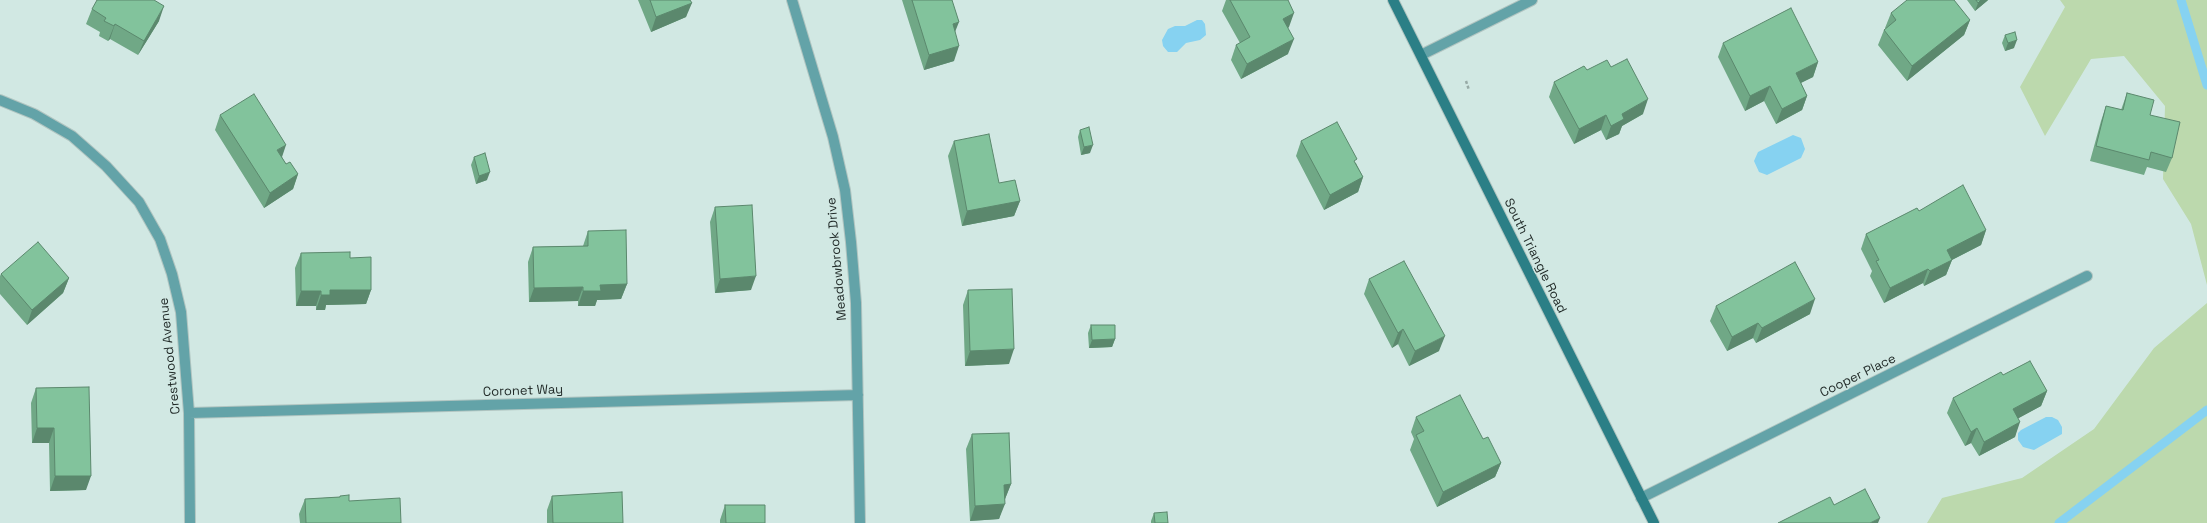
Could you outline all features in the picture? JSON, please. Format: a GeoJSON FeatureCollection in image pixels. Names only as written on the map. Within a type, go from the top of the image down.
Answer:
{"type":"FeatureCollection","features":[{"type":"Feature","properties":{"kind":"street","name":"Meadowbrook Drive"},"geometry":{"type":"LineString","coordinates":[[792,0],[833,137],[845,190],[852,242],[856,303],[860,523]]}},
{"type":"Feature","properties":{"kind":"street","name":"South Triangle Road"},"geometry":{"type":"LineString","coordinates":[[1393,0],[1654,523]]}},
{"type":"Feature","properties":{"kind":"street"},"geometry":{"type":"LineString","coordinates":[[1420,55],[1532,0]]}},
{"type":"Feature","properties":{"kind":"street","name":"Crestwood Avenue"},"geometry":{"type":"LineString","coordinates":[[0,100],[34,114],[72,136],[106,166],[139,202],[160,239],[172,274],[181,312],[189,413],[190,523]]}},
{"type":"Feature","properties":{"kind":"street","name":"Cooper Place"},"geometry":{"type":"LineString","coordinates":[[1641,498],[2087,276]]}},
{"type":"Feature","properties":{"kind":"street","name":"Coronet Way"},"geometry":{"type":"LineString","coordinates":[[189,413],[858,395]]}},
{"type":"Feature","properties":{"kind":"path"},"geometry":{"type":"LineString","coordinates":[[1466,81],[1469,90]]}},
{"type":"Feature","properties":{"kind":"green space"},"geometry":{"type":"Polygon","coordinates":[[[2060,0],[2207,0],[2207,285],[2191,224],[2163,179],[2165,106],[2124,56],[2091,59],[2045,136],[2020,87],[2065,7],[2060,0]]]}},
{"type":"Feature","properties":{"kind":"green space"},"geometry":{"type":"Polygon","coordinates":[[[2207,303],[2207,523],[1927,523],[1942,498],[2022,478],[2094,429],[2154,348],[2207,303]]]}},
{"type":"Feature","properties":{"kind":"water"},"geometry":{"type":"Polygon","coordinates":[[[1197,20],[1202,20],[1205,24],[1206,35],[1200,40],[1186,43],[1177,52],[1168,52],[1163,46],[1162,40],[1168,29],[1175,26],[1185,26],[1197,20]]]}},
{"type":"Feature","properties":{"kind":"water"},"geometry":{"type":"Polygon","coordinates":[[[1793,135],[1801,138],[1805,149],[1801,158],[1767,175],[1759,172],[1754,161],[1758,152],[1793,135]]]}},
{"type":"Feature","properties":{"kind":"water"},"geometry":{"type":"Polygon","coordinates":[[[2046,417],[2052,417],[2058,420],[2062,427],[2062,434],[2034,450],[2023,447],[2018,440],[2018,433],[2046,417]]]}},
{"type":"Feature","properties":{"kind":"building"},"geometry":{"type":"Polygon","coordinates":[[[97,0],[154,0],[164,6],[144,41],[115,24],[114,26],[104,21],[106,18],[92,9],[97,0]]]}},
{"type":"Feature","properties":{"kind":"building"},"geometry":{"type":"Polygon","coordinates":[[[650,0],[690,0],[692,3],[656,17],[650,0]]]}},
{"type":"Feature","properties":{"kind":"building"},"geometry":{"type":"Polygon","coordinates":[[[912,0],[952,0],[959,22],[953,24],[959,46],[929,55],[912,0]]]}},
{"type":"Feature","properties":{"kind":"building"},"geometry":{"type":"Polygon","coordinates":[[[1230,0],[1288,0],[1294,13],[1283,19],[1294,39],[1247,64],[1236,45],[1250,37],[1230,0]]]}},
{"type":"Feature","properties":{"kind":"building"},"geometry":{"type":"Polygon","coordinates":[[[1907,0],[1954,0],[1970,20],[1912,66],[1884,30],[1896,20],[1891,13],[1907,0]]]}},
{"type":"Feature","properties":{"kind":"building"},"geometry":{"type":"Polygon","coordinates":[[[1791,8],[1818,62],[1796,73],[1807,96],[1782,109],[1770,86],[1750,96],[1723,43],[1791,8]]]}},
{"type":"Feature","properties":{"kind":"building"},"geometry":{"type":"Polygon","coordinates":[[[2015,32],[2017,40],[2008,43],[2005,35],[2015,32]]]}},
{"type":"Feature","properties":{"kind":"building"},"geometry":{"type":"Polygon","coordinates":[[[1627,59],[1648,99],[1622,114],[1624,119],[1611,126],[1606,115],[1579,129],[1554,82],[1584,66],[1587,70],[1607,60],[1611,67],[1627,59]]]}},
{"type":"Feature","properties":{"kind":"building"},"geometry":{"type":"Polygon","coordinates":[[[2127,93],[2154,100],[2150,115],[2180,122],[2172,158],[2151,152],[2149,160],[2096,146],[2106,106],[2123,110],[2127,93]]]}},
{"type":"Feature","properties":{"kind":"building"},"geometry":{"type":"Polygon","coordinates":[[[254,94],[286,145],[277,150],[286,164],[290,162],[298,174],[270,193],[220,115],[254,94]]]}},
{"type":"Feature","properties":{"kind":"building"},"geometry":{"type":"Polygon","coordinates":[[[1337,122],[1357,159],[1354,161],[1363,177],[1330,195],[1301,141],[1337,122]]]}},
{"type":"Feature","properties":{"kind":"building"},"geometry":{"type":"Polygon","coordinates":[[[1089,127],[1093,145],[1084,147],[1080,130],[1089,127]]]}},
{"type":"Feature","properties":{"kind":"building"},"geometry":{"type":"Polygon","coordinates":[[[989,134],[999,183],[1015,180],[1020,201],[967,211],[954,141],[989,134]]]}},
{"type":"Feature","properties":{"kind":"building"},"geometry":{"type":"Polygon","coordinates":[[[485,153],[490,172],[479,176],[474,157],[485,153]]]}},
{"type":"Feature","properties":{"kind":"building"},"geometry":{"type":"Polygon","coordinates":[[[1963,185],[1986,230],[1947,250],[1952,260],[1930,271],[1928,269],[1890,288],[1876,261],[1879,260],[1866,234],[1917,208],[1919,211],[1963,185]]]}},
{"type":"Feature","properties":{"kind":"building"},"geometry":{"type":"Polygon","coordinates":[[[752,205],[756,276],[720,279],[715,207],[752,205]]]}},
{"type":"Feature","properties":{"kind":"building"},"geometry":{"type":"Polygon","coordinates":[[[626,230],[627,284],[600,285],[601,291],[583,291],[583,287],[534,288],[533,247],[588,246],[588,231],[626,230]]]}},
{"type":"Feature","properties":{"kind":"building"},"geometry":{"type":"Polygon","coordinates":[[[38,242],[69,278],[32,310],[1,274],[38,242]]]}},
{"type":"Feature","properties":{"kind":"building"},"geometry":{"type":"Polygon","coordinates":[[[350,252],[350,258],[371,257],[371,290],[330,290],[330,295],[321,295],[321,291],[301,291],[301,253],[350,252]]]}},
{"type":"Feature","properties":{"kind":"building"},"geometry":{"type":"Polygon","coordinates":[[[1404,261],[1445,336],[1415,351],[1403,329],[1398,333],[1369,279],[1404,261]]]}},
{"type":"Feature","properties":{"kind":"building"},"geometry":{"type":"Polygon","coordinates":[[[1795,262],[1815,299],[1762,328],[1758,323],[1732,337],[1716,306],[1795,262]]]}},
{"type":"Feature","properties":{"kind":"building"},"geometry":{"type":"Polygon","coordinates":[[[1012,289],[1014,349],[970,351],[968,290],[1012,289]]]}},
{"type":"Feature","properties":{"kind":"building"},"geometry":{"type":"Polygon","coordinates":[[[1091,325],[1115,325],[1115,339],[1092,340],[1091,325]]]}},
{"type":"Feature","properties":{"kind":"building"},"geometry":{"type":"Polygon","coordinates":[[[2030,361],[2047,391],[2013,409],[2020,422],[1984,442],[1977,428],[1971,432],[1953,398],[2001,372],[2003,375],[2030,361]]]}},
{"type":"Feature","properties":{"kind":"building"},"geometry":{"type":"Polygon","coordinates":[[[89,387],[91,476],[55,476],[54,428],[37,428],[36,388],[89,387]]]}},
{"type":"Feature","properties":{"kind":"building"},"geometry":{"type":"Polygon","coordinates":[[[1460,395],[1483,439],[1488,437],[1501,463],[1443,492],[1416,435],[1424,431],[1416,417],[1460,395]]]}},
{"type":"Feature","properties":{"kind":"building"},"geometry":{"type":"Polygon","coordinates":[[[1009,433],[1011,484],[1004,485],[1005,504],[975,506],[972,434],[1009,433]]]}},
{"type":"Feature","properties":{"kind":"building"},"geometry":{"type":"Polygon","coordinates":[[[1865,489],[1880,518],[1870,523],[1778,523],[1830,497],[1834,505],[1865,489]]]}},
{"type":"Feature","properties":{"kind":"building"},"geometry":{"type":"Polygon","coordinates":[[[622,492],[623,523],[553,523],[552,496],[622,492]]]}},
{"type":"Feature","properties":{"kind":"building"},"geometry":{"type":"Polygon","coordinates":[[[349,495],[349,501],[400,498],[401,523],[306,523],[305,499],[349,495]]]}},
{"type":"Feature","properties":{"kind":"building"},"geometry":{"type":"Polygon","coordinates":[[[725,505],[765,505],[765,523],[726,523],[725,505]]]}},
{"type":"Feature","properties":{"kind":"building"},"geometry":{"type":"Polygon","coordinates":[[[1167,512],[1168,523],[1155,523],[1154,513],[1167,512]]]}},
{"type":"Feature","properties":{"kind":"waterway"},"geometry":{"type":"LineString","coordinates":[[2181,0],[2207,85]]}},
{"type":"Feature","properties":{"kind":"waterway"},"geometry":{"type":"LineString","coordinates":[[2059,523],[2207,410]]}}]}
